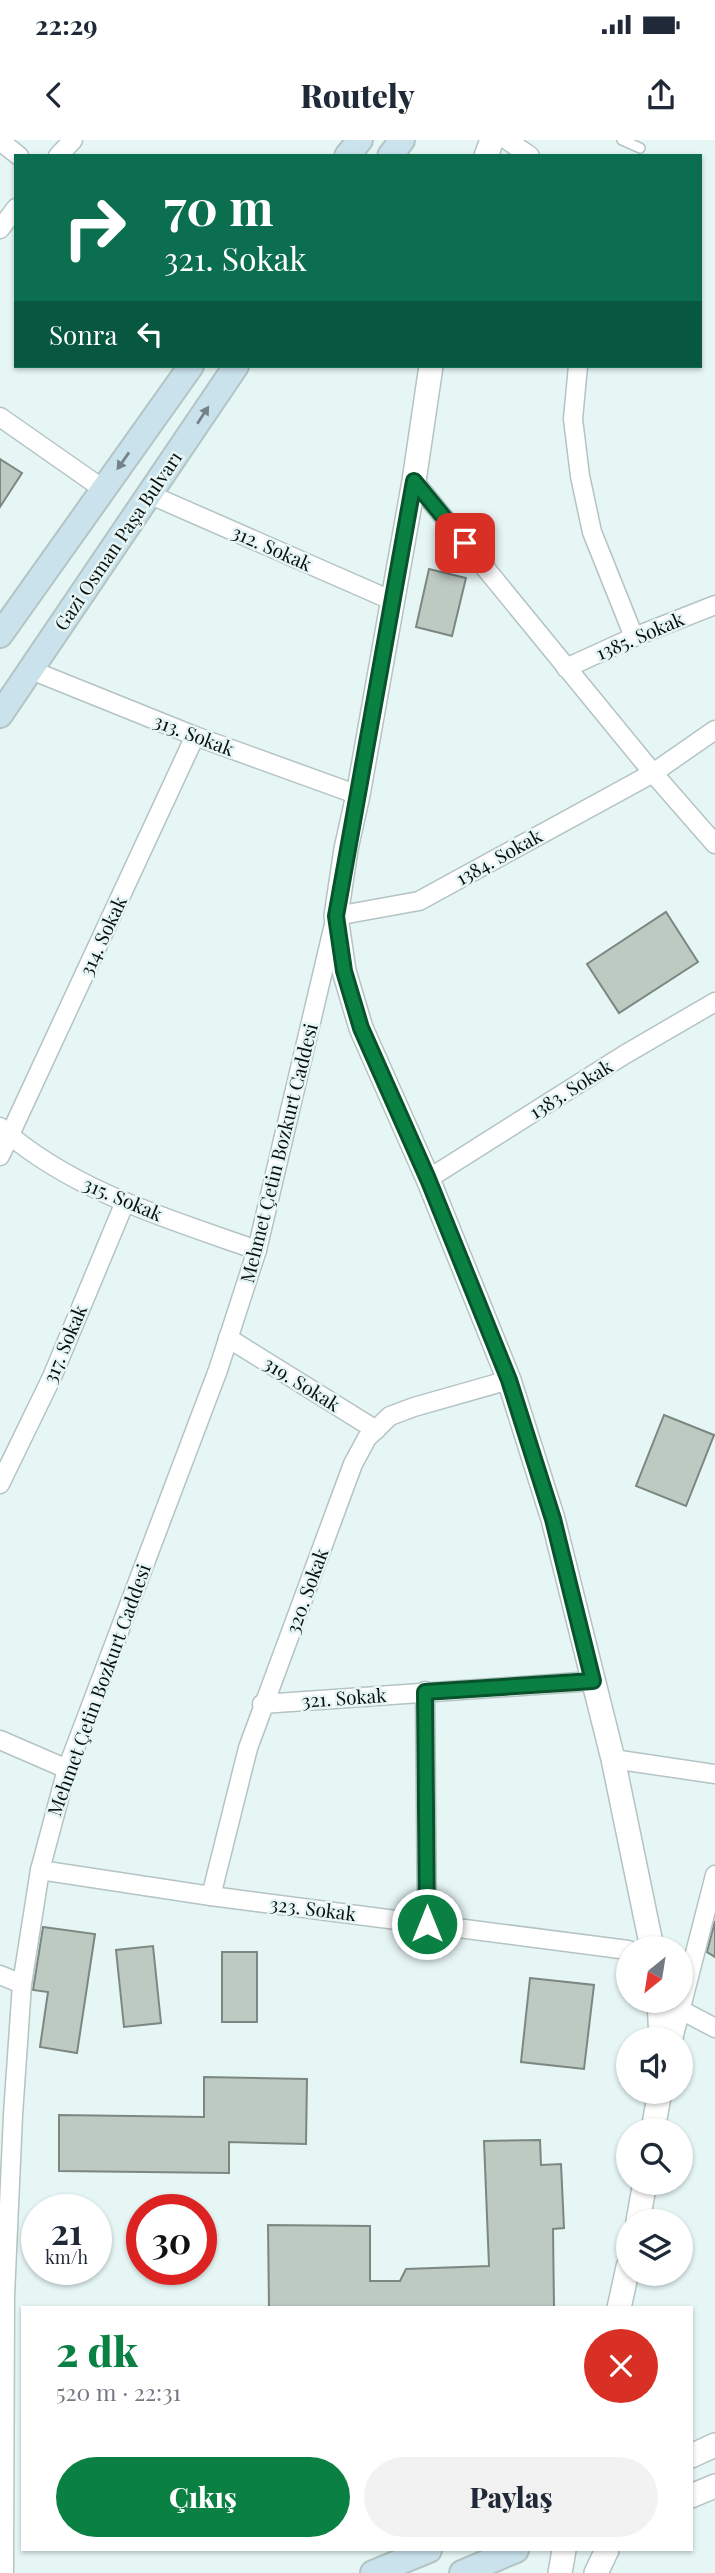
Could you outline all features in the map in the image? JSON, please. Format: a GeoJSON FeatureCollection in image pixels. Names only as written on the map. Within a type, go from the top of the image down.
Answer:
{"type":"FeatureCollection","features":[{"type":"Feature","properties":{"kind":"main road"},"geometry":{"type":"LineString","coordinates":[[349,154],[360,140]]}},
{"type":"Feature","properties":{"kind":"main road","name":"Gazi Osman Paşa Bulvarı"},"geometry":{"type":"LineString","coordinates":[[1,633],[190,368]]}},
{"type":"Feature","properties":{"kind":"main road","name":"Gazi Osman Paşa Bulvarı"},"geometry":{"type":"LineString","coordinates":[[0,715],[235,368]]}},
{"type":"Feature","properties":{"kind":"main road"},"geometry":{"type":"LineString","coordinates":[[373,2573],[427,2551]]}},
{"type":"Feature","properties":{"kind":"main road"},"geometry":{"type":"LineString","coordinates":[[462,2573],[514,2551]]}},
{"type":"Feature","properties":{"kind":"street"},"geometry":{"type":"LineString","coordinates":[[60,154],[72,140]]}},
{"type":"Feature","properties":{"kind":"street"},"geometry":{"type":"LineString","coordinates":[[508,140],[527,154]]}},
{"type":"Feature","properties":{"kind":"street"},"geometry":{"type":"LineString","coordinates":[[0,141],[16,154]]}},
{"type":"Feature","properties":{"kind":"street"},"geometry":{"type":"LineString","coordinates":[[0,229],[14,211]]}},
{"type":"Feature","properties":{"kind":"street"},"geometry":{"type":"LineString","coordinates":[[430,368],[414,481],[336,916],[344,971],[361,1028],[428,1179],[509,1380],[553,1519],[613,1759],[650,1936]]}},
{"type":"Feature","properties":{"kind":"street"},"geometry":{"type":"LineString","coordinates":[[578,368],[573,419],[580,476],[592,532],[634,637]]}},
{"type":"Feature","properties":{"kind":"street"},"geometry":{"type":"LineString","coordinates":[[0,417],[103,489]]}},
{"type":"Feature","properties":{"kind":"street"},"geometry":{"type":"LineString","coordinates":[[414,481],[566,668],[715,844]]}},
{"type":"Feature","properties":{"kind":"street","name":"312. Sokak"},"geometry":{"type":"LineString","coordinates":[[150,495],[393,601]]}},
{"type":"Feature","properties":{"kind":"street","name":"1385. Sokak"},"geometry":{"type":"LineString","coordinates":[[566,668],[715,605]]}},
{"type":"Feature","properties":{"kind":"street","name":"313. Sokak"},"geometry":{"type":"LineString","coordinates":[[31,670],[194,736],[358,795]]}},
{"type":"Feature","properties":{"kind":"street","name":"1384. Sokak"},"geometry":{"type":"LineString","coordinates":[[336,916],[419,901],[653,772],[715,730]]}},
{"type":"Feature","properties":{"kind":"street","name":"314. Sokak"},"geometry":{"type":"LineString","coordinates":[[0,1156],[5,1132],[194,736]]}},
{"type":"Feature","properties":{"kind":"street","name":"Mehmet Çetin Bozkurt Caddesi"},"geometry":{"type":"LineString","coordinates":[[4,2573],[5,2296],[13,2115],[22,1984],[40,1870],[67,1769],[228,1339],[257,1250],[336,916]]}},
{"type":"Feature","properties":{"kind":"street","name":"1383. Sokak"},"geometry":{"type":"LineString","coordinates":[[428,1179],[624,1055],[715,1002]]}},
{"type":"Feature","properties":{"kind":"street","name":"315. Sokak"},"geometry":{"type":"LineString","coordinates":[[5,1132],[71,1176],[125,1202],[257,1250]]}},
{"type":"Feature","properties":{"kind":"street","name":"317. Sokak"},"geometry":{"type":"LineString","coordinates":[[0,1484],[52,1377],[125,1202]]}},
{"type":"Feature","properties":{"kind":"street","name":"319. Sokak"},"geometry":{"type":"LineString","coordinates":[[228,1339],[376,1430]]}},
{"type":"Feature","properties":{"kind":"street","name":"320. Sokak"},"geometry":{"type":"LineString","coordinates":[[211,1896],[248,1748],[262,1704],[289,1641],[353,1464],[367,1438],[390,1416],[509,1380]]}},
{"type":"Feature","properties":{"kind":"street","name":"321. Sokak"},"geometry":{"type":"LineString","coordinates":[[262,1704],[593,1681]]}},
{"type":"Feature","properties":{"kind":"street"},"geometry":{"type":"LineString","coordinates":[[425,1692],[427,1924]]}},
{"type":"Feature","properties":{"kind":"street"},"geometry":{"type":"LineString","coordinates":[[0,1740],[67,1769]]}},
{"type":"Feature","properties":{"kind":"street"},"geometry":{"type":"LineString","coordinates":[[613,1759],[715,1774]]}},
{"type":"Feature","properties":{"kind":"street","name":"323. Sokak"},"geometry":{"type":"LineString","coordinates":[[40,1870],[211,1896],[616,1948]]}},
{"type":"Feature","properties":{"kind":"street"},"geometry":{"type":"LineString","coordinates":[[693,1962],[715,1875]]}},
{"type":"Feature","properties":{"kind":"street"},"geometry":{"type":"LineString","coordinates":[[0,1975],[22,1984]]}},
{"type":"Feature","properties":{"kind":"street"},"geometry":{"type":"LineString","coordinates":[[687,2013],[715,2028]]}},
{"type":"Feature","properties":{"kind":"street"},"geometry":{"type":"LineString","coordinates":[[620,2306],[624,2286]]}},
{"type":"Feature","properties":{"kind":"street"},"geometry":{"type":"LineString","coordinates":[[693,2455],[715,2445]]}},
{"type":"Feature","properties":{"kind":"street"},"geometry":{"type":"LineString","coordinates":[[693,2495],[715,2486]]}},
{"type":"Feature","properties":{"kind":"street"},"geometry":{"type":"LineString","coordinates":[[560,2573],[564,2551]]}},
{"type":"Feature","properties":{"kind":"street"},"geometry":{"type":"LineString","coordinates":[[596,2573],[607,2551]]}},
{"type":"Feature","properties":{"kind":"lane"},"geometry":{"type":"LineString","coordinates":[[622,140],[641,148]]}},
{"type":"Feature","properties":{"kind":"building"},"geometry":{"type":"Polygon","coordinates":[[[0,459],[22,473],[0,507],[0,459]]]}},
{"type":"Feature","properties":{"kind":"building"},"geometry":{"type":"Polygon","coordinates":[[[429,569],[466,578],[452,636],[416,627],[429,569]]]}},
{"type":"Feature","properties":{"kind":"building"},"geometry":{"type":"Polygon","coordinates":[[[666,912],[698,962],[619,1013],[587,964],[666,912]]]}},
{"type":"Feature","properties":{"kind":"building"},"geometry":{"type":"Polygon","coordinates":[[[664,1415],[714,1435],[686,1506],[636,1486],[664,1415]]]}},
{"type":"Feature","properties":{"kind":"building"},"geometry":{"type":"Polygon","coordinates":[[[715,1921],[715,1957],[707,1952],[715,1921]]]}},
{"type":"Feature","properties":{"kind":"building"},"geometry":{"type":"Polygon","coordinates":[[[43,1927],[95,1934],[77,2053],[40,2047],[48,1992],[33,1990],[43,1927]]]}},
{"type":"Feature","properties":{"kind":"building"},"geometry":{"type":"Polygon","coordinates":[[[153,1946],[161,2023],[124,2027],[116,1950],[153,1946]]]}},
{"type":"Feature","properties":{"kind":"building"},"geometry":{"type":"Polygon","coordinates":[[[222,1952],[257,1952],[257,2022],[222,2022],[222,1952]]]}},
{"type":"Feature","properties":{"kind":"building"},"geometry":{"type":"Polygon","coordinates":[[[530,1978],[594,1985],[584,2069],[521,2062],[530,1978]]]}},
{"type":"Feature","properties":{"kind":"building"},"geometry":{"type":"Polygon","coordinates":[[[204,2077],[307,2079],[306,2144],[229,2142],[229,2173],[59,2171],[59,2115],[204,2117],[204,2077]]]}},
{"type":"Feature","properties":{"kind":"building"},"geometry":{"type":"Polygon","coordinates":[[[540,2140],[541,2165],[561,2164],[564,2228],[553,2229],[554,2306],[269,2306],[268,2225],[370,2226],[370,2281],[400,2281],[406,2269],[489,2266],[484,2141],[540,2140]]]}},
{"type":"Feature","properties":{"kind":"route"},"geometry":{"type":"LineString","coordinates":[[427,1924],[425,1692],[593,1681],[553,1519],[509,1380],[428,1179],[361,1028],[344,971],[336,916],[414,481],[465,543]]}}]}
